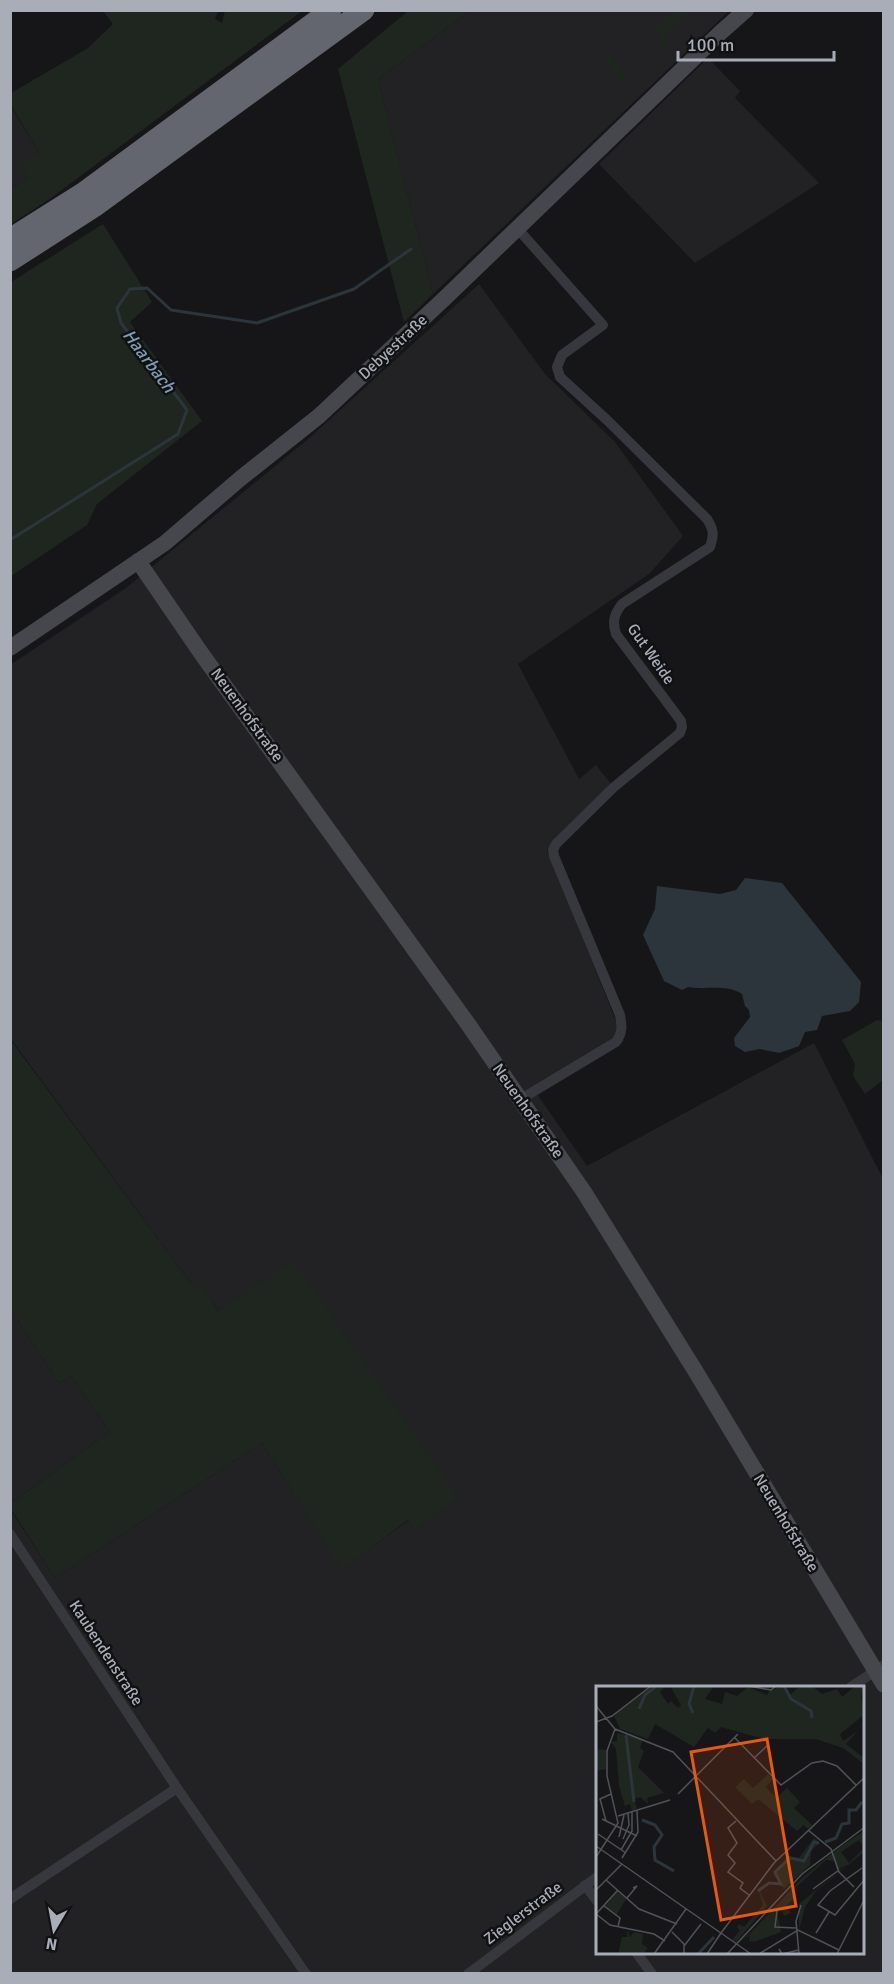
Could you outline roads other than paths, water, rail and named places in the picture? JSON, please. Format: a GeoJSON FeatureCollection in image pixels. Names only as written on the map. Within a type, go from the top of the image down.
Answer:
{"type":"FeatureCollection","features":[{"type":"Feature","properties":{"kind":"highway"},"geometry":{"type":"LineString","coordinates":[[10,239],[83,193],[331,10]]}},
{"type":"Feature","properties":{"kind":"highway"},"geometry":{"type":"LineString","coordinates":[[10,261],[94,207],[364,10]]}},
{"type":"Feature","properties":{"kind":"street","name":"Debyestraße"},"geometry":{"type":"LineString","coordinates":[[10,648],[165,543],[319,416],[746,10]]}},
{"type":"Feature","properties":{"kind":"street","name":"Gut Weide"},"geometry":{"type":"LineString","coordinates":[[517,228],[603,325],[562,355],[557,367],[560,377],[624,436],[707,519],[714,530],[710,547],[622,604],[614,618],[613,626],[616,634],[681,721],[680,733],[606,794],[556,844],[553,850],[620,1014],[621,1035],[616,1042],[521,1100]]}},
{"type":"Feature","properties":{"kind":"street","name":"Neuenhofstraße"},"geometry":{"type":"LineString","coordinates":[[138,561],[584,1192],[880,1674]]}},
{"type":"Feature","properties":{"kind":"street","name":"Kaubendenstraße"},"geometry":{"type":"LineString","coordinates":[[10,1534],[177,1788],[306,1974]]}},
{"type":"Feature","properties":{"kind":"street"},"geometry":{"type":"LineString","coordinates":[[854,1686],[880,1674]]}},
{"type":"Feature","properties":{"kind":"street"},"geometry":{"type":"LineString","coordinates":[[10,1899],[177,1788]]}},
{"type":"Feature","properties":{"kind":"street","name":"Zieglerstraße"},"geometry":{"type":"LineString","coordinates":[[468,1974],[596,1877]]}},
{"type":"Feature","properties":{"kind":"street"},"geometry":{"type":"LineString","coordinates":[[585,1885],[596,1900]]}},
{"type":"Feature","properties":{"kind":"street"},"geometry":{"type":"LineString","coordinates":[[637,1954],[652,1974]]}},
{"type":"Feature","properties":{"kind":"waterway","name":"Haarbach"},"geometry":{"type":"LineString","coordinates":[[10,540],[178,434],[187,410],[121,323],[117,308],[130,289],[147,288],[171,310],[257,323],[354,289],[411,249]]}}]}
